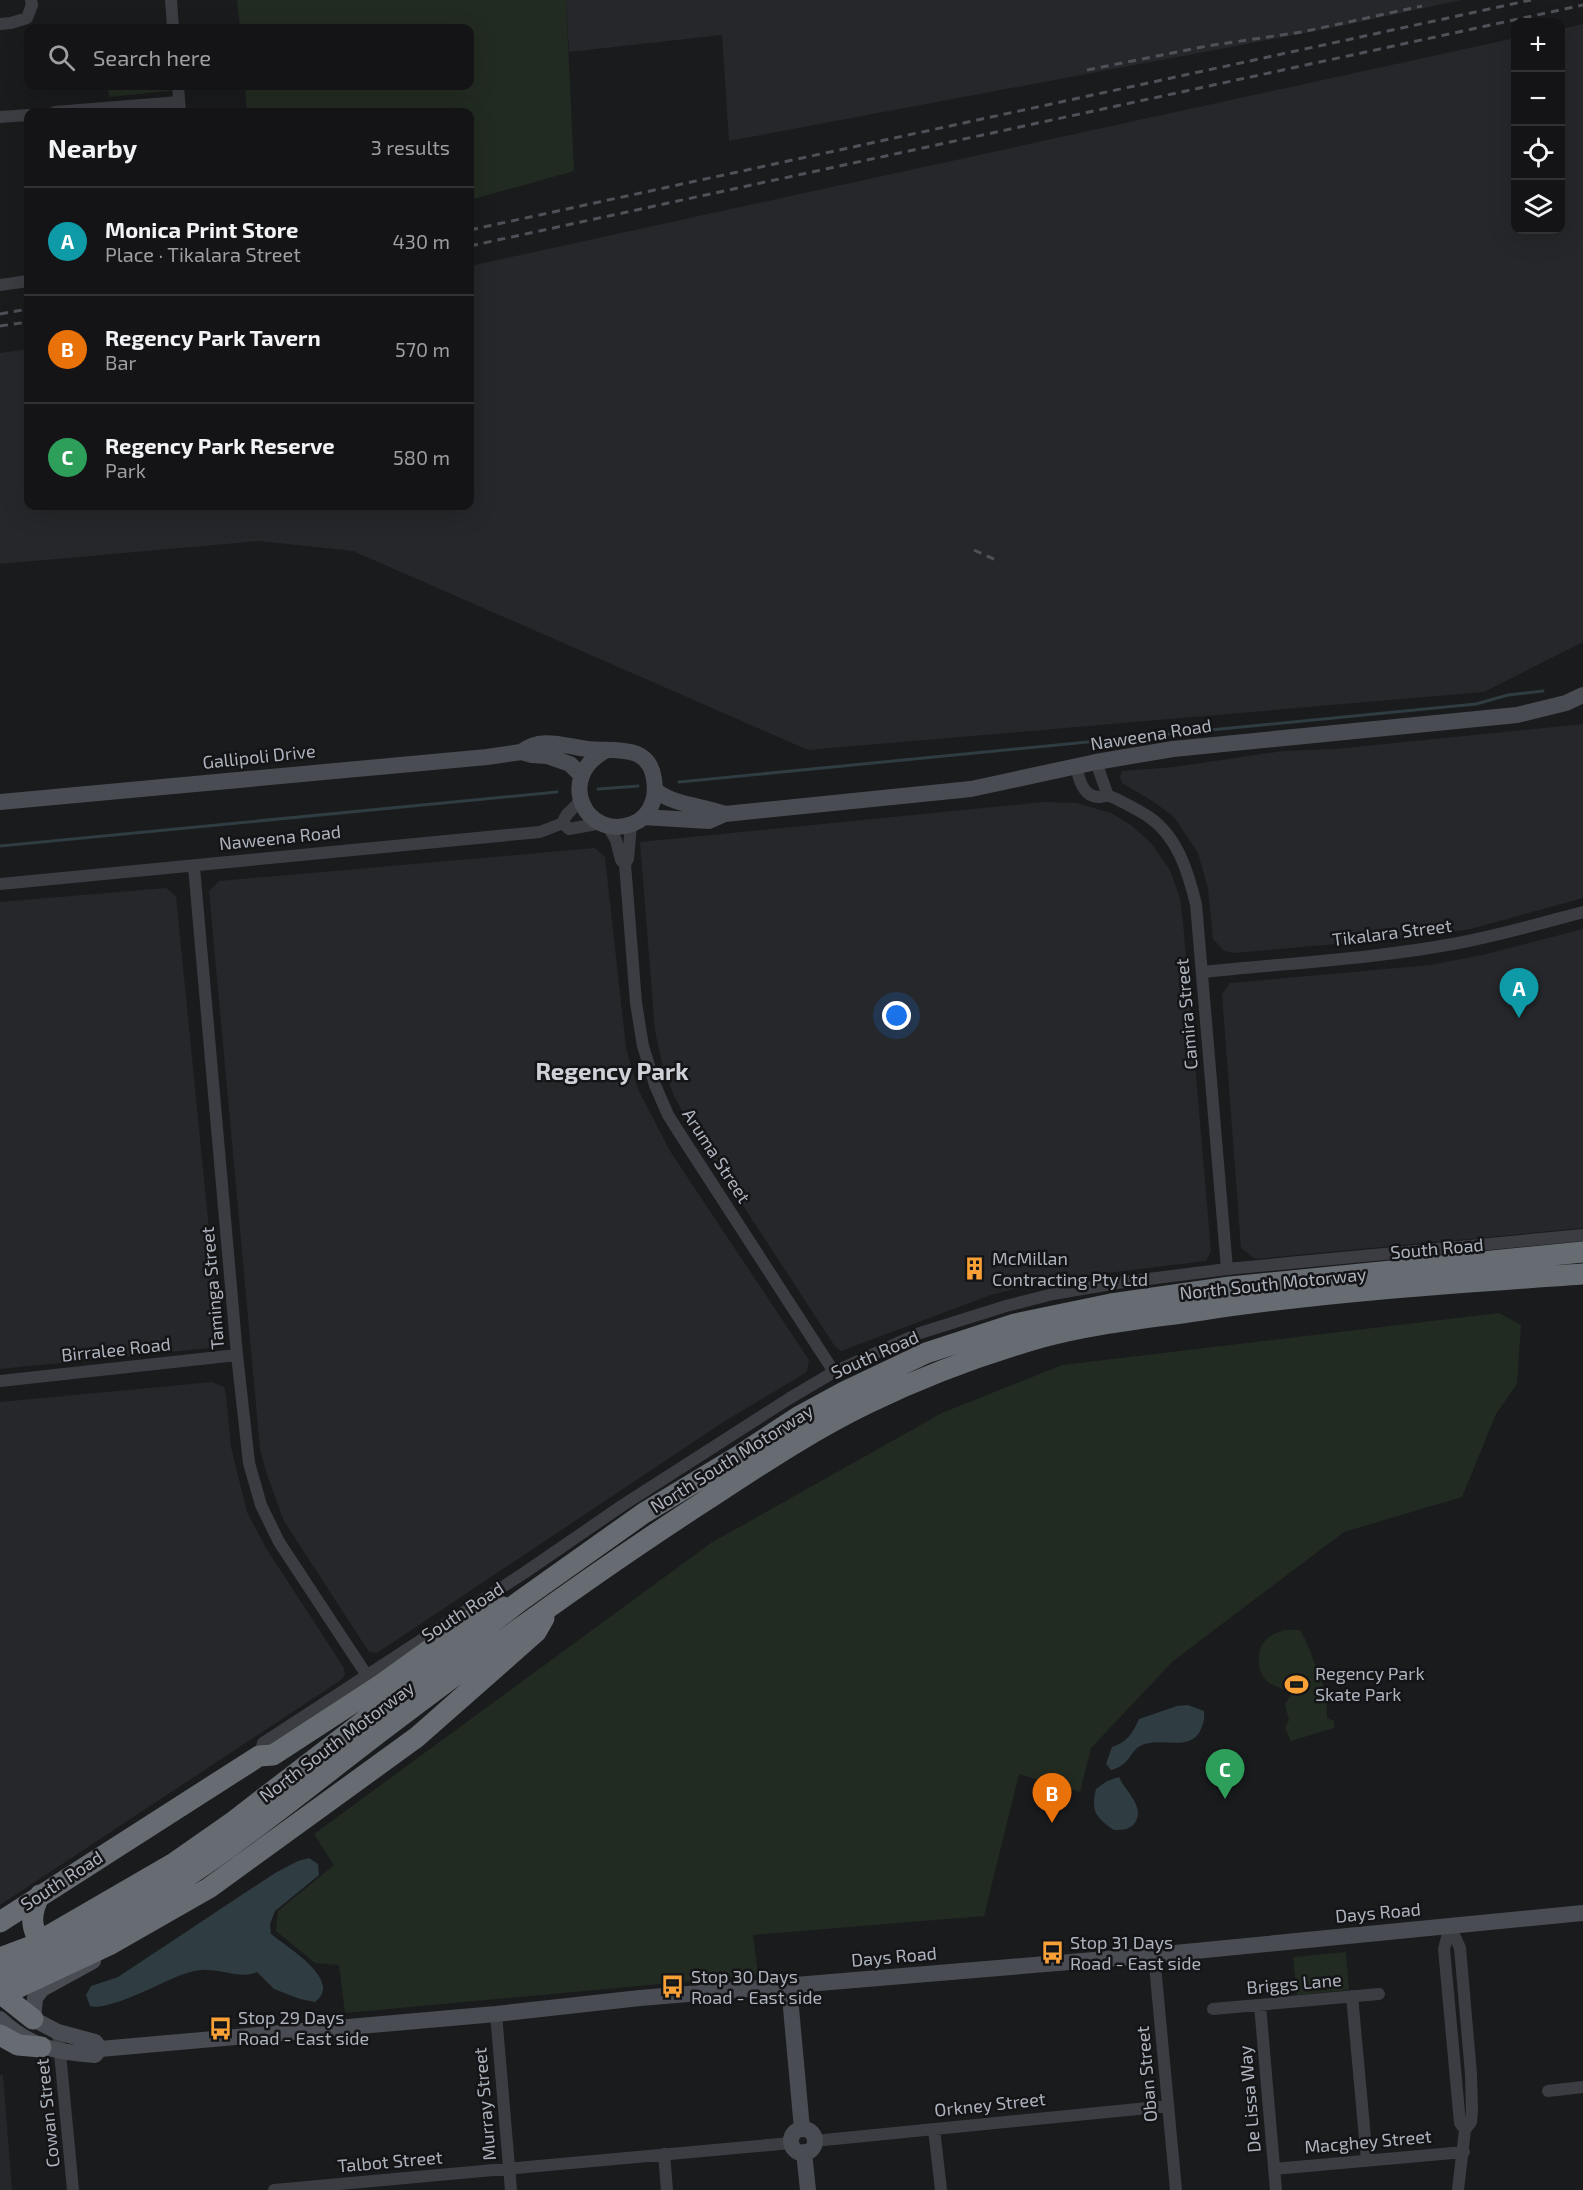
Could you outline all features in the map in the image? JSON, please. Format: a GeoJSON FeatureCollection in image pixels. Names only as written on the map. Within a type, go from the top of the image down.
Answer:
{"type":"FeatureCollection","features":[{"type":"Feature","properties":{"kind":"highway","name":"North South Motorway"},"geometry":{"type":"LineString","coordinates":[[0,1990],[40,1959],[121,1918],[179,1871],[243,1814],[520,1601],[644,1513],[798,1417],[926,1353],[1016,1324],[1111,1304],[1230,1287],[1583,1252]]}},
{"type":"Feature","properties":{"kind":"highway","name":"North South Motorway"},"geometry":{"type":"LineString","coordinates":[[0,1958],[29,1947],[246,1836],[392,1723],[552,1605],[667,1525],[800,1440],[869,1402],[964,1363],[1045,1337],[1118,1322],[1233,1304],[1402,1286],[1583,1274]]}},
{"type":"Feature","properties":{"kind":"highway"},"geometry":{"type":"LineString","coordinates":[[258,1756],[273,1755],[382,1683],[475,1617],[520,1601]]}},
{"type":"Feature","properties":{"kind":"highway"},"geometry":{"type":"LineString","coordinates":[[33,2019],[0,1990],[111,1944],[182,1904],[224,1877],[417,1737],[536,1632],[552,1605]]}},
{"type":"Feature","properties":{"kind":"highway","name":"South Road"},"geometry":{"type":"LineString","coordinates":[[0,1923],[258,1756]]}},
{"type":"Feature","properties":{"kind":"highway"},"geometry":{"type":"LineString","coordinates":[[40,1895],[34,1906],[32,1918],[34,1931],[40,1943],[50,1952],[62,1957],[78,1958]]}},
{"type":"Feature","properties":{"kind":"highway"},"geometry":{"type":"LineString","coordinates":[[0,2035],[18,2045],[50,2049]]}},
{"type":"Feature","properties":{"kind":"street"},"geometry":{"type":"LineString","coordinates":[[0,24],[27,18],[32,5],[31,0]]}},
{"type":"Feature","properties":{"kind":"street"},"geometry":{"type":"LineString","coordinates":[[171,0],[173,24]]}},
{"type":"Feature","properties":{"kind":"street"},"geometry":{"type":"LineString","coordinates":[[155,108],[180,107],[178,90]]}},
{"type":"Feature","properties":{"kind":"street"},"geometry":{"type":"LineString","coordinates":[[0,117],[24,115]]}},
{"type":"Feature","properties":{"kind":"street"},"geometry":{"type":"LineString","coordinates":[[0,285],[24,282]]}},
{"type":"Feature","properties":{"kind":"street","name":"Naweena Road"},"geometry":{"type":"LineString","coordinates":[[637,821],[709,821],[725,814],[971,789],[1096,762],[1173,749],[1496,718],[1543,710],[1583,695]]}},
{"type":"Feature","properties":{"kind":"street","name":"Gallipoli Drive"},"geometry":{"type":"LineString","coordinates":[[521,752],[531,744],[553,743],[605,751]]}},
{"type":"Feature","properties":{"kind":"street"},"geometry":{"type":"LineString","coordinates":[[628,750],[638,755],[653,772],[656,791],[651,808],[637,821],[619,827],[604,824],[592,817],[580,799],[581,775],[595,756],[605,751],[628,750]]}},
{"type":"Feature","properties":{"kind":"street","name":"Gallipoli Drive"},"geometry":{"type":"LineString","coordinates":[[0,801],[521,752],[559,759],[570,764],[581,775]]}},
{"type":"Feature","properties":{"kind":"street"},"geometry":{"type":"LineString","coordinates":[[1096,762],[1108,796]]}},
{"type":"Feature","properties":{"kind":"street","name":"Camira Street"},"geometry":{"type":"LineString","coordinates":[[1076,767],[1081,784],[1089,795],[1097,798],[1108,796],[1149,817],[1162,829],[1178,849],[1189,875],[1196,904],[1227,1269]]}},
{"type":"Feature","properties":{"kind":"street","name":"Naweena Road"},"geometry":{"type":"LineString","coordinates":[[656,791],[675,802],[708,808],[725,814]]}},
{"type":"Feature","properties":{"kind":"street"},"geometry":{"type":"LineString","coordinates":[[563,823],[565,815],[578,804],[580,799]]}},
{"type":"Feature","properties":{"kind":"street","name":"Aruma Street"},"geometry":{"type":"LineString","coordinates":[[637,821],[628,839],[628,859],[625,864],[636,1003],[643,1046],[655,1085],[681,1137],[834,1372]]}},
{"type":"Feature","properties":{"kind":"street","name":"Naweena Road"},"geometry":{"type":"LineString","coordinates":[[0,884],[540,832],[563,823],[569,829],[604,824]]}},
{"type":"Feature","properties":{"kind":"street","name":"Aruma Street"},"geometry":{"type":"LineString","coordinates":[[604,824],[616,840],[621,860],[625,864]]}},
{"type":"Feature","properties":{"kind":"street","name":"Taminga Street"},"geometry":{"type":"LineString","coordinates":[[194,867],[237,1354],[249,1463],[261,1505],[279,1542],[366,1674]]}},
{"type":"Feature","properties":{"kind":"street","name":"Tikalara Street"},"geometry":{"type":"LineString","coordinates":[[1202,972],[1395,953],[1498,934],[1583,912]]}},
{"type":"Feature","properties":{"kind":"street","name":"South Road"},"geometry":{"type":"LineString","coordinates":[[258,1756],[263,1743],[524,1573],[623,1505],[834,1372],[920,1334],[1025,1301],[1117,1283],[1227,1269],[1583,1235]]}},
{"type":"Feature","properties":{"kind":"street","name":"Birralee Road"},"geometry":{"type":"LineString","coordinates":[[0,1382],[237,1354]]}},
{"type":"Feature","properties":{"kind":"street","name":"Days Road"},"geometry":{"type":"LineString","coordinates":[[0,2019],[12,2030],[50,2049],[95,2055],[100,2049],[496,2014],[640,1998],[1154,1955],[1583,1913]]}},
{"type":"Feature","properties":{"kind":"street"},"geometry":{"type":"LineString","coordinates":[[1450,1926],[1443,1949],[1460,2123],[1466,2130]]}},
{"type":"Feature","properties":{"kind":"street"},"geometry":{"type":"LineString","coordinates":[[1450,1926],[1460,1948],[1472,2111],[1466,2130],[1458,2190]]}},
{"type":"Feature","properties":{"kind":"street"},"geometry":{"type":"LineString","coordinates":[[100,2049],[95,2042],[58,2032],[33,2019],[35,1998],[42,1989],[89,1966],[111,1944]]}},
{"type":"Feature","properties":{"kind":"street","name":"Oban Street"},"geometry":{"type":"LineString","coordinates":[[1154,1955],[1176,2190]]}},
{"type":"Feature","properties":{"kind":"street"},"geometry":{"type":"LineString","coordinates":[[1446,1977],[1456,1974],[1462,1977]]}},
{"type":"Feature","properties":{"kind":"street"},"geometry":{"type":"LineString","coordinates":[[789,1986],[808,2190]]}},
{"type":"Feature","properties":{"kind":"street","name":"Briggs Lane"},"geometry":{"type":"LineString","coordinates":[[1213,2009],[1379,1994]]}},
{"type":"Feature","properties":{"kind":"street"},"geometry":{"type":"LineString","coordinates":[[1352,1996],[1367,2160]]}},
{"type":"Feature","properties":{"kind":"street","name":"De Lissa Way"},"geometry":{"type":"LineString","coordinates":[[1260,2005],[1276,2190]]}},
{"type":"Feature","properties":{"kind":"street","name":"Murray Street"},"geometry":{"type":"LineString","coordinates":[[496,2014],[511,2190]]}},
{"type":"Feature","properties":{"kind":"street","name":"Cowan Street"},"geometry":{"type":"LineString","coordinates":[[58,2032],[50,2049],[74,2190]]}},
{"type":"Feature","properties":{"kind":"street"},"geometry":{"type":"LineString","coordinates":[[1548,2091],[1583,2087]]}},
{"type":"Feature","properties":{"kind":"street","name":"Orkney Street"},"geometry":{"type":"LineString","coordinates":[[509,2169],[1168,2106]]}},
{"type":"Feature","properties":{"kind":"street"},"geometry":{"type":"LineString","coordinates":[[934,2129],[941,2190]]}},
{"type":"Feature","properties":{"kind":"street","name":"Macghey Street"},"geometry":{"type":"LineString","coordinates":[[1274,2169],[1464,2152]]}},
{"type":"Feature","properties":{"kind":"street"},"geometry":{"type":"LineString","coordinates":[[664,2154],[667,2190]]}},
{"type":"Feature","properties":{"kind":"street","name":"Talbot Street"},"geometry":{"type":"LineString","coordinates":[[274,2190],[371,2186],[509,2169]]}},
{"type":"Feature","properties":{"kind":"shaded area"},"geometry":{"type":"Polygon","coordinates":[[[237,0],[566,0],[574,171],[474,199],[474,108],[247,108],[245,90],[474,90],[474,24],[240,24],[237,0]]]}},
{"type":"Feature","properties":{"kind":"shaded area"},"geometry":{"type":"Polygon","coordinates":[[[566,0],[1461,0],[1332,28],[729,141],[722,35],[569,52],[566,0]]]}},
{"type":"Feature","properties":{"kind":"shaded area"},"geometry":{"type":"Polygon","coordinates":[[[1583,24],[1583,642],[1484,692],[808,750],[353,551],[259,541],[0,564],[0,353],[24,350],[24,510],[474,510],[474,265],[1511,39],[1511,234],[1565,234],[1565,28],[1583,24]]]}},
{"type":"Feature","properties":{"kind":"shaded area"},"geometry":{"type":"Polygon","coordinates":[[[108,90],[170,91],[109,97],[108,90]]]}},
{"type":"Feature","properties":{"kind":"shaded area"},"geometry":{"type":"Polygon","coordinates":[[[1583,724],[1583,898],[1471,929],[1406,938],[1234,953],[1224,951],[1213,939],[1208,888],[1198,853],[1174,817],[1122,783],[1120,776],[1122,771],[1174,767],[1283,751],[1335,749],[1583,724]]]}},
{"type":"Feature","properties":{"kind":"shaded area"},"geometry":{"type":"Polygon","coordinates":[[[1043,802],[1077,803],[1111,813],[1131,825],[1152,844],[1170,870],[1180,898],[1183,922],[1211,1251],[1206,1261],[1049,1280],[991,1295],[841,1351],[834,1345],[686,1118],[673,1094],[662,1063],[655,1031],[640,842],[1043,802]]]}},
{"type":"Feature","properties":{"kind":"shaded area"},"geometry":{"type":"Polygon","coordinates":[[[595,848],[605,857],[626,1048],[638,1089],[670,1151],[809,1360],[807,1372],[725,1421],[377,1653],[369,1652],[284,1521],[260,1449],[209,891],[219,881],[595,848]]]}},
{"type":"Feature","properties":{"kind":"shaded area"},"geometry":{"type":"Polygon","coordinates":[[[166,888],[176,896],[220,1341],[211,1348],[0,1369],[0,902],[166,888]]]}},
{"type":"Feature","properties":{"kind":"shaded area"},"geometry":{"type":"Polygon","coordinates":[[[1583,929],[1583,1228],[1255,1259],[1241,1248],[1222,994],[1230,983],[1430,965],[1482,955],[1583,929]]]}},
{"type":"Feature","properties":{"kind":"shaded area"},"geometry":{"type":"Polygon","coordinates":[[[1499,1313],[1521,1325],[1517,1384],[1496,1414],[1462,1497],[1344,1532],[1173,1661],[1091,1748],[1080,1792],[1019,1774],[984,1916],[753,1935],[758,1975],[345,2013],[339,1965],[315,1963],[276,1931],[278,1911],[334,1865],[314,1834],[711,1543],[942,1413],[1062,1365],[1499,1313]]]}},
{"type":"Feature","properties":{"kind":"shaded area"},"geometry":{"type":"Polygon","coordinates":[[[212,1382],[224,1387],[226,1394],[231,1447],[247,1512],[266,1548],[344,1668],[345,1674],[341,1680],[0,1905],[0,1402],[212,1382]]]}},
{"type":"Feature","properties":{"kind":"shaded area","name":"Regency Park Skate Park"},"geometry":{"type":"Polygon","coordinates":[[[1284,1630],[1300,1630],[1326,1692],[1327,1718],[1334,1721],[1334,1728],[1291,1741],[1285,1728],[1289,1720],[1285,1704],[1292,1693],[1267,1681],[1261,1673],[1259,1662],[1261,1646],[1264,1642],[1284,1630]]]}},
{"type":"Feature","properties":{"kind":"shaded area"},"geometry":{"type":"Polygon","coordinates":[[[1188,1705],[1204,1711],[1203,1725],[1194,1738],[1181,1743],[1158,1742],[1142,1745],[1118,1768],[1111,1770],[1106,1764],[1112,1747],[1129,1736],[1139,1719],[1177,1706],[1188,1705]]]}},
{"type":"Feature","properties":{"kind":"shaded area"},"geometry":{"type":"Polygon","coordinates":[[[1119,1777],[1136,1804],[1138,1815],[1134,1824],[1129,1828],[1114,1830],[1096,1813],[1094,1803],[1096,1789],[1107,1781],[1119,1777]]]}},
{"type":"Feature","properties":{"kind":"shaded area"},"geometry":{"type":"Polygon","coordinates":[[[309,1858],[318,1864],[319,1875],[275,1911],[270,1924],[271,1934],[300,1956],[318,1975],[323,1984],[322,1994],[315,2002],[274,1989],[257,1972],[245,1975],[203,1970],[176,1977],[108,2005],[90,2006],[86,1995],[91,1986],[118,1977],[275,1873],[309,1858]]]}},
{"type":"Feature","properties":{"kind":"shaded area"},"geometry":{"type":"Polygon","coordinates":[[[1346,1952],[1349,1990],[1297,1995],[1293,1957],[1346,1952]]]}},
{"type":"Feature","properties":{"kind":"shaded area"},"geometry":{"type":"Polygon","coordinates":[[[0,2075],[3,2075],[12,2190],[0,2190],[0,2075]]]}},
{"type":"Feature","properties":{"kind":"waterway"},"geometry":{"type":"LineString","coordinates":[[679,782],[1476,704],[1508,695],[1543,691]]}},
{"type":"Feature","properties":{"kind":"waterway"},"geometry":{"type":"LineString","coordinates":[[598,789],[638,786]]}},
{"type":"Feature","properties":{"kind":"waterway"},"geometry":{"type":"LineString","coordinates":[[0,846],[557,792]]}},
{"type":"Feature","properties":{"kind":"railway"},"geometry":{"type":"LineString","coordinates":[[474,229],[1531,0]]}},
{"type":"Feature","properties":{"kind":"railway"},"geometry":{"type":"LineString","coordinates":[[474,245],[1583,5]]}},
{"type":"Feature","properties":{"kind":"railway"},"geometry":{"type":"LineString","coordinates":[[1087,70],[1207,46],[1302,32],[1422,6]]}},
{"type":"Feature","properties":{"kind":"railway"},"geometry":{"type":"LineString","coordinates":[[0,314],[24,310]]}},
{"type":"Feature","properties":{"kind":"railway"},"geometry":{"type":"LineString","coordinates":[[0,326],[24,323]]}},
{"type":"Feature","properties":{"kind":"railway"},"geometry":{"type":"LineString","coordinates":[[974,550],[998,561]]}},
{"type":"Feature","properties":{"kind":"place","name":"Monica Print Store"},"geometry":{"type":"Point","coordinates":[1519,1018]}},
{"type":"Feature","properties":{"kind":"place","name":"McMillan Contracting Pty Ltd"},"geometry":{"type":"Point","coordinates":[974,1269]}},
{"type":"Feature","properties":{"kind":"place","name":"Regency Park Skate Park"},"geometry":{"type":"Point","coordinates":[1297,1684]}},
{"type":"Feature","properties":{"kind":"place","name":"Regency Park Reserve"},"geometry":{"type":"Point","coordinates":[1225,1799]}},
{"type":"Feature","properties":{"kind":"place","name":"Regency Park Tavern"},"geometry":{"type":"Point","coordinates":[1052,1823]}},
{"type":"Feature","properties":{"kind":"place","name":"Stop 31 Days Road - East side"},"geometry":{"type":"Point","coordinates":[1052,1953]}},
{"type":"Feature","properties":{"kind":"place","name":"Stop 30 Days Road - East side"},"geometry":{"type":"Point","coordinates":[673,1987]}},
{"type":"Feature","properties":{"kind":"place","name":"Stop 29 Days Road - East side"},"geometry":{"type":"Point","coordinates":[220,2028]}},
{"type":"Feature","properties":{"kind":"district","name":"Regency Park"},"geometry":{"type":"Point","coordinates":[612,1072]}}]}
